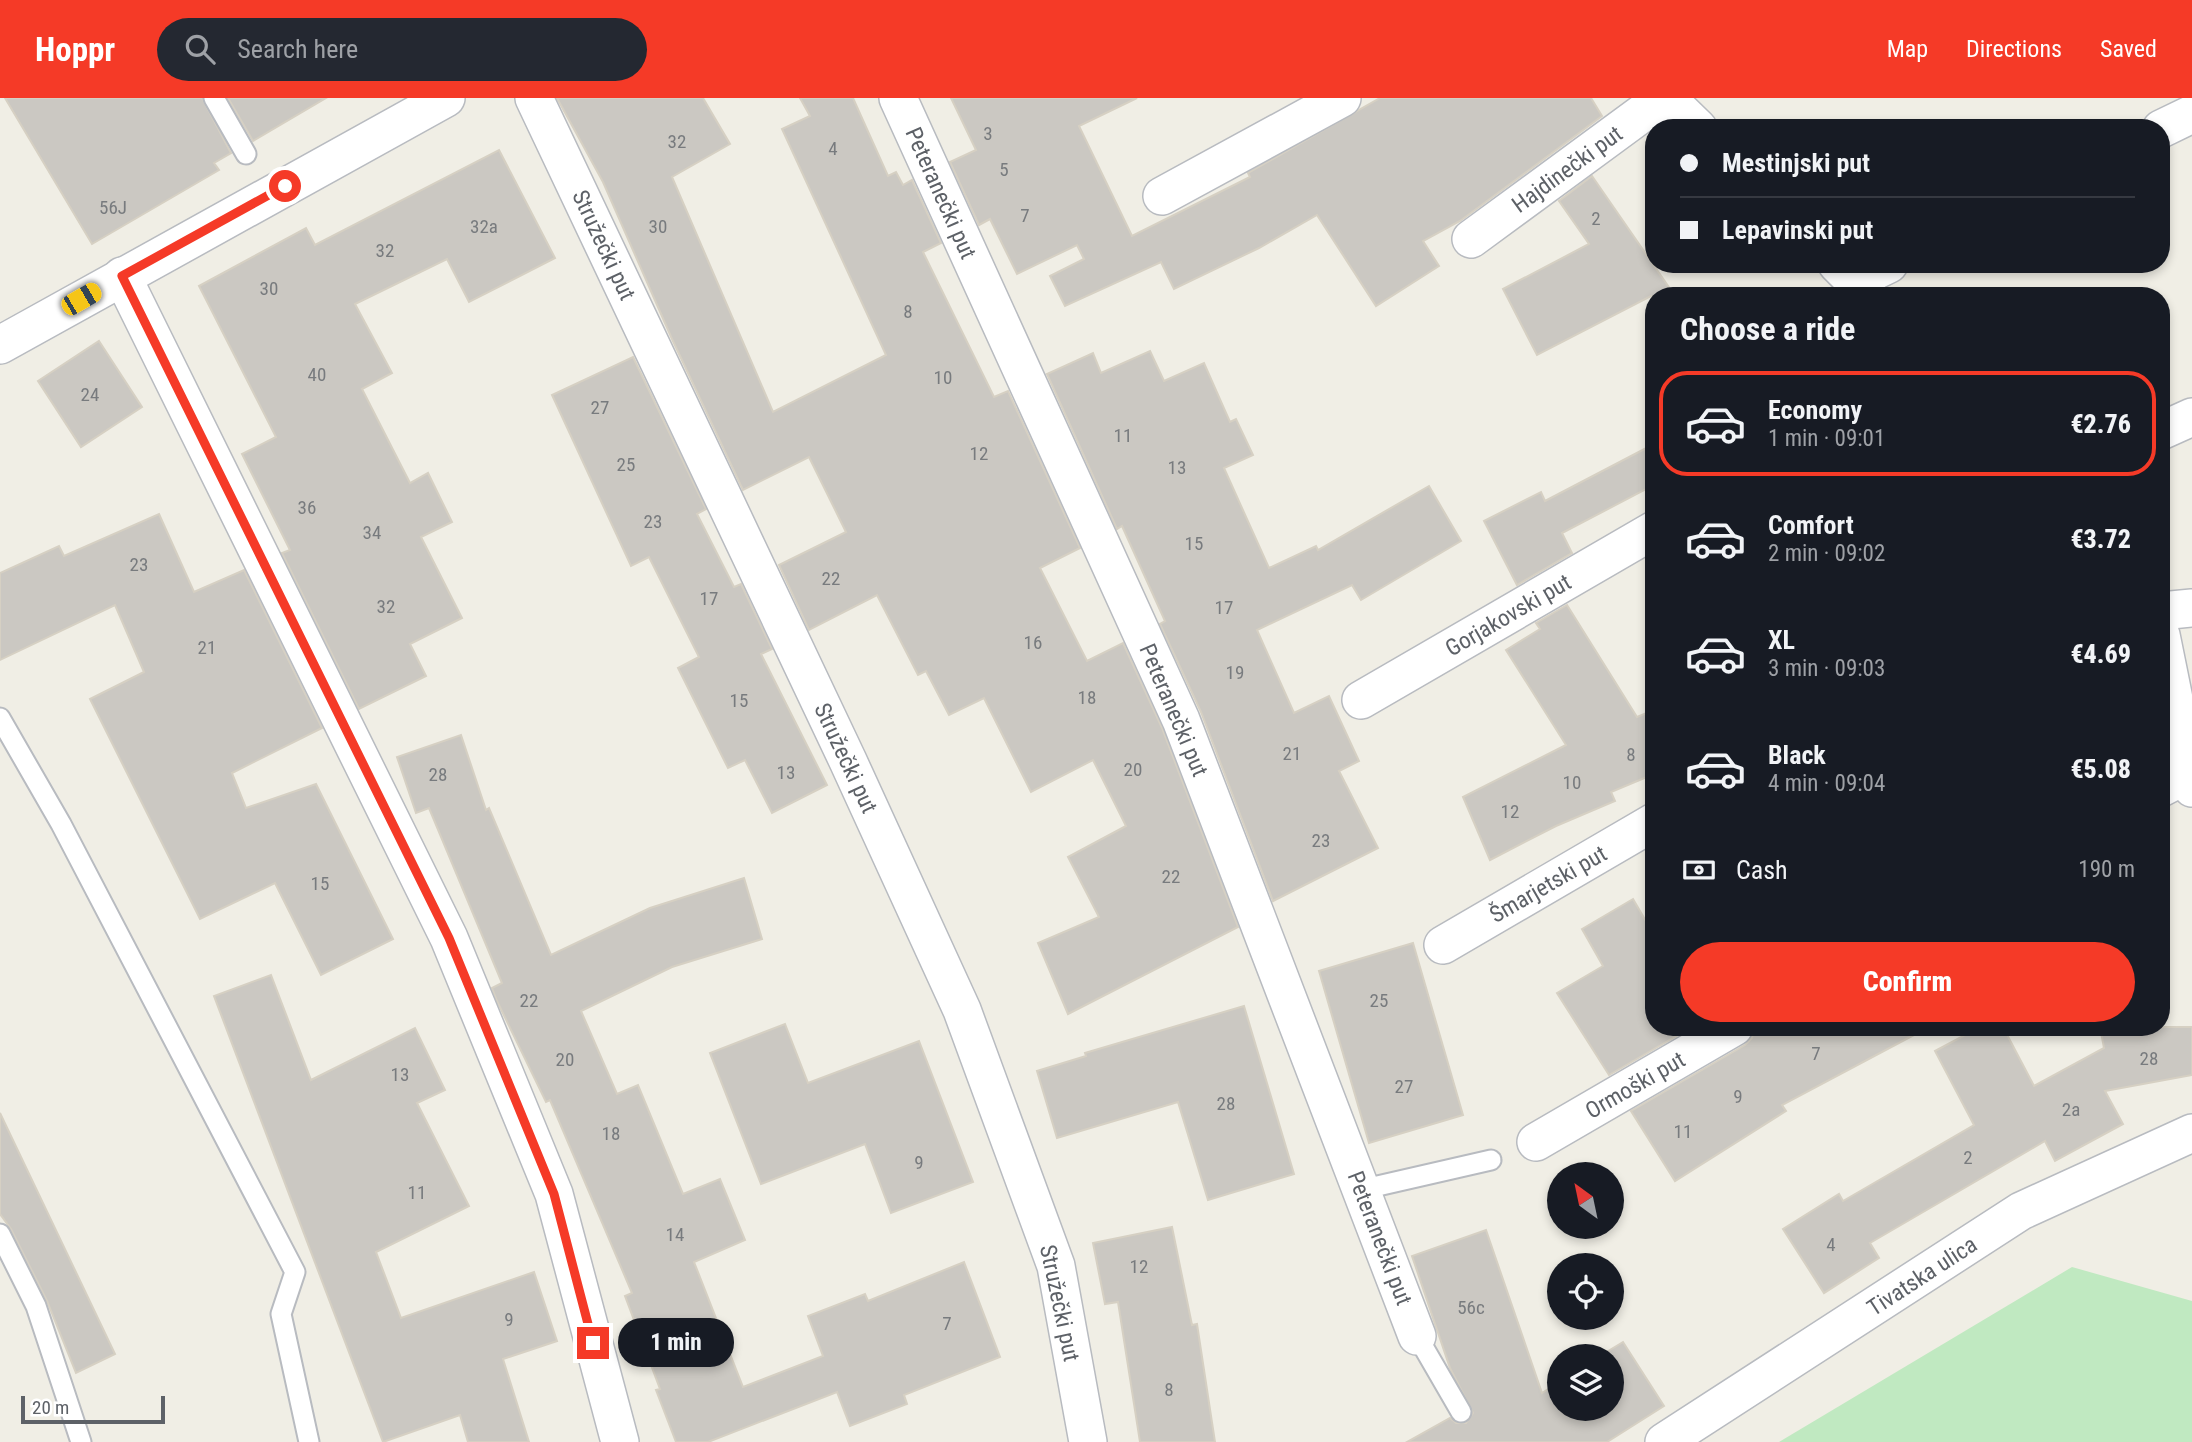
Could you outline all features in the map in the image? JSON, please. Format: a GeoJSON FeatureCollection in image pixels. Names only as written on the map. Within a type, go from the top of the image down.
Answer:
{"type":"FeatureCollection","features":[{"type":"Feature","properties":{"kind":"street","name":"Stružečki put"},"geometry":{"type":"LineString","coordinates":[[534,98],[836,736],[962,1010],[1056,1266],[1088,1442]]}},
{"type":"Feature","properties":{"kind":"street","name":"Peteranečki put"},"geometry":{"type":"LineString","coordinates":[[898,98],[1181,720],[1418,1336]]}},
{"type":"Feature","properties":{"kind":"street"},"geometry":{"type":"LineString","coordinates":[[1162,195],[1342,98]]}},
{"type":"Feature","properties":{"kind":"street"},"geometry":{"type":"LineString","coordinates":[[1665,98],[1688,119]]}},
{"type":"Feature","properties":{"kind":"street","name":"Hajdinečki put"},"geometry":{"type":"LineString","coordinates":[[1471,239],[1665,98]]}},
{"type":"Feature","properties":{"kind":"street"},"geometry":{"type":"LineString","coordinates":[[0,345],[430,102]]}},
{"type":"Feature","properties":{"kind":"street"},"geometry":{"type":"LineString","coordinates":[[2170,125],[2192,114]]}},
{"type":"Feature","properties":{"kind":"street"},"geometry":{"type":"LineString","coordinates":[[122,276],[449,938],[554,1194],[620,1442]]}},
{"type":"Feature","properties":{"kind":"street"},"geometry":{"type":"LineString","coordinates":[[2170,427],[2192,416]]}},
{"type":"Feature","properties":{"kind":"street","name":"Gorjakovski put"},"geometry":{"type":"LineString","coordinates":[[1361,700],[1645,535]]}},
{"type":"Feature","properties":{"kind":"street"},"geometry":{"type":"LineString","coordinates":[[2170,610],[2192,608]]}},
{"type":"Feature","properties":{"kind":"street"},"geometry":{"type":"LineString","coordinates":[[2170,702],[2181,783]]}},
{"type":"Feature","properties":{"kind":"street","name":"Šmarjetski put"},"geometry":{"type":"LineString","coordinates":[[1443,945],[1645,827]]}},
{"type":"Feature","properties":{"kind":"street","name":"Ormoški put"},"geometry":{"type":"LineString","coordinates":[[1536,1142],[1719,1036]]}},
{"type":"Feature","properties":{"kind":"street","name":"Tivatska ulica"},"geometry":{"type":"LineString","coordinates":[[1664,1442],[2021,1211],[2192,1133]]}},
{"type":"Feature","properties":{"kind":"lane"},"geometry":{"type":"LineString","coordinates":[[214,98],[246,154]]}},
{"type":"Feature","properties":{"kind":"lane"},"geometry":{"type":"LineString","coordinates":[[0,719],[61,824],[295,1272],[281,1314],[309,1442]]}},
{"type":"Feature","properties":{"kind":"lane"},"geometry":{"type":"LineString","coordinates":[[1360,1190],[1490,1160]]}},
{"type":"Feature","properties":{"kind":"lane"},"geometry":{"type":"LineString","coordinates":[[0,1234],[36,1306],[81,1442]]}},
{"type":"Feature","properties":{"kind":"lane"},"geometry":{"type":"LineString","coordinates":[[1418,1336],[1461,1412]]}},
{"type":"Feature","properties":{"kind":"green space"},"geometry":{"type":"Polygon","coordinates":[[[2072,1267],[2192,1301],[2192,1442],[1779,1442],[2072,1267]]]}},
{"type":"Feature","properties":{"kind":"building"},"geometry":{"type":"Polygon","coordinates":[[[5,98],[202,98],[231,153],[214,163],[219,170],[92,244],[5,98]]]}},
{"type":"Feature","properties":{"kind":"building"},"geometry":{"type":"Polygon","coordinates":[[[228,98],[326,98],[253,141],[228,98]]]}},
{"type":"Feature","properties":{"kind":"building"},"geometry":{"type":"Polygon","coordinates":[[[557,98],[703,98],[730,144],[672,177],[773,412],[886,355],[782,129],[810,116],[800,98],[853,98],[888,176],[896,172],[903,185],[912,180],[941,243],[923,252],[994,397],[1008,391],[1080,548],[1040,568],[1087,661],[1123,643],[1162,728],[1238,927],[1068,1014],[1038,943],[1099,917],[1068,857],[1126,826],[1093,760],[1031,792],[984,698],[949,715],[926,671],[918,675],[877,595],[809,630],[779,565],[846,532],[809,457],[743,490],[672,339],[603,182],[557,98]]]}},
{"type":"Feature","properties":{"kind":"building"},"geometry":{"type":"Polygon","coordinates":[[[951,98],[1137,98],[1079,126],[1132,236],[1250,177],[1248,173],[1380,98],[1591,98],[1602,116],[1460,221],[1423,241],[1439,266],[1376,306],[1317,215],[1259,248],[1174,289],[1161,262],[1065,306],[1050,276],[1084,259],[1077,245],[1017,274],[990,219],[979,225],[950,162],[976,150],[951,98]]]}},
{"type":"Feature","properties":{"kind":"building"},"geometry":{"type":"Polygon","coordinates":[[[499,150],[555,258],[469,302],[447,259],[355,304],[392,373],[362,389],[410,483],[428,473],[452,522],[421,537],[462,618],[410,644],[426,676],[359,709],[282,553],[290,550],[242,454],[276,437],[199,286],[306,228],[315,245],[499,150]]]}},
{"type":"Feature","properties":{"kind":"building"},"geometry":{"type":"Polygon","coordinates":[[[1592,176],[1645,253],[1645,273],[1659,273],[1669,287],[1645,287],[1645,299],[1537,355],[1503,289],[1589,244],[1559,201],[1592,176]]]}},
{"type":"Feature","properties":{"kind":"building"},"geometry":{"type":"Polygon","coordinates":[[[99,341],[142,407],[81,447],[38,381],[99,341]]]}},
{"type":"Feature","properties":{"kind":"building"},"geometry":{"type":"Polygon","coordinates":[[[1150,351],[1164,381],[1204,363],[1230,422],[1236,419],[1253,455],[1224,468],[1269,568],[1316,546],[1318,550],[1429,486],[1461,541],[1361,600],[1352,585],[1257,630],[1294,713],[1329,696],[1359,761],[1339,771],[1378,848],[1273,901],[1201,712],[1160,624],[1165,621],[1122,526],[1117,529],[1047,374],[1093,353],[1101,373],[1150,351]]]}},
{"type":"Feature","properties":{"kind":"building"},"geometry":{"type":"Polygon","coordinates":[[[633,357],[706,509],[697,514],[734,587],[741,584],[772,649],[761,654],[827,785],[772,813],[745,760],[728,768],[678,668],[699,657],[649,557],[631,566],[552,395],[633,357]]]}},
{"type":"Feature","properties":{"kind":"building"},"geometry":{"type":"Polygon","coordinates":[[[1645,449],[1645,490],[1562,533],[1572,553],[1517,585],[1484,521],[1541,492],[1545,501],[1645,449]]]}},
{"type":"Feature","properties":{"kind":"building"},"geometry":{"type":"Polygon","coordinates":[[[159,514],[194,592],[244,570],[322,728],[232,773],[246,808],[316,784],[393,939],[321,975],[275,883],[200,919],[90,699],[144,672],[115,605],[0,660],[0,573],[59,546],[64,556],[159,514]]]}},
{"type":"Feature","properties":{"kind":"building"},"geometry":{"type":"Polygon","coordinates":[[[1567,605],[1637,717],[1645,714],[1645,778],[1611,792],[1615,801],[1556,826],[1490,860],[1463,797],[1566,745],[1506,650],[1540,629],[1536,623],[1567,605]]]}},
{"type":"Feature","properties":{"kind":"building"},"geometry":{"type":"Polygon","coordinates":[[[461,735],[486,810],[489,808],[551,955],[650,908],[744,878],[762,939],[672,967],[581,1011],[617,1094],[638,1085],[683,1194],[720,1179],[745,1240],[694,1262],[743,1387],[823,1356],[808,1316],[865,1294],[868,1301],[964,1262],[1000,1357],[904,1395],[907,1404],[850,1426],[837,1392],[708,1442],[676,1442],[656,1390],[660,1389],[625,1296],[632,1293],[550,1100],[546,1102],[497,1001],[492,988],[502,983],[429,808],[416,813],[397,757],[461,735]]]}},
{"type":"Feature","properties":{"kind":"building"},"geometry":{"type":"Polygon","coordinates":[[[1633,899],[1645,920],[1645,1036],[1676,1036],[1609,1075],[1557,993],[1603,966],[1582,929],[1633,899]]]}},
{"type":"Feature","properties":{"kind":"building"},"geometry":{"type":"Polygon","coordinates":[[[1413,943],[1463,1115],[1369,1143],[1319,971],[1413,943]]]}},
{"type":"Feature","properties":{"kind":"building"},"geometry":{"type":"Polygon","coordinates":[[[271,975],[311,1080],[415,1028],[445,1090],[417,1103],[469,1206],[376,1252],[401,1318],[534,1272],[557,1341],[503,1359],[529,1442],[468,1442],[460,1415],[383,1442],[214,996],[271,975]]]}},
{"type":"Feature","properties":{"kind":"building"},"geometry":{"type":"Polygon","coordinates":[[[1244,1006],[1294,1174],[1208,1200],[1178,1102],[1057,1138],[1037,1071],[1086,1056],[1085,1053],[1244,1006]]]}},
{"type":"Feature","properties":{"kind":"building"},"geometry":{"type":"Polygon","coordinates":[[[785,1024],[808,1083],[919,1041],[973,1182],[891,1213],[865,1144],[761,1184],[710,1053],[785,1024]]]}},
{"type":"Feature","properties":{"kind":"building"},"geometry":{"type":"Polygon","coordinates":[[[2170,1027],[2192,1027],[2192,1075],[2105,1091],[2123,1124],[2055,1161],[2045,1141],[1870,1243],[1879,1258],[1824,1293],[1783,1229],[1839,1194],[1843,1201],[1974,1125],[1935,1051],[1963,1036],[2008,1036],[2034,1086],[2104,1048],[2102,1036],[2170,1036],[2170,1027]]]}},
{"type":"Feature","properties":{"kind":"building"},"geometry":{"type":"Polygon","coordinates":[[[1912,1036],[1782,1105],[1786,1111],[1675,1181],[1631,1111],[1745,1045],[1752,1038],[1912,1036]]]}},
{"type":"Feature","properties":{"kind":"building"},"geometry":{"type":"Polygon","coordinates":[[[0,1113],[115,1354],[76,1373],[47,1301],[11,1229],[0,1214],[0,1113]]]}},
{"type":"Feature","properties":{"kind":"building"},"geometry":{"type":"Polygon","coordinates":[[[1172,1227],[1192,1325],[1197,1324],[1215,1442],[1140,1442],[1118,1302],[1105,1304],[1093,1243],[1172,1227]]]}},
{"type":"Feature","properties":{"kind":"building"},"geometry":{"type":"Polygon","coordinates":[[[1486,1230],[1542,1393],[1547,1390],[1547,1421],[1624,1421],[1624,1344],[1620,1344],[1623,1342],[1664,1406],[1607,1442],[1407,1442],[1450,1418],[1456,1423],[1466,1423],[1473,1413],[1450,1368],[1412,1256],[1486,1230]]]}},
{"type":"Feature","properties":{"kind":"route"},"geometry":{"type":"LineString","coordinates":[[285,186],[122,276],[449,938],[554,1194],[593,1343]]}}]}
